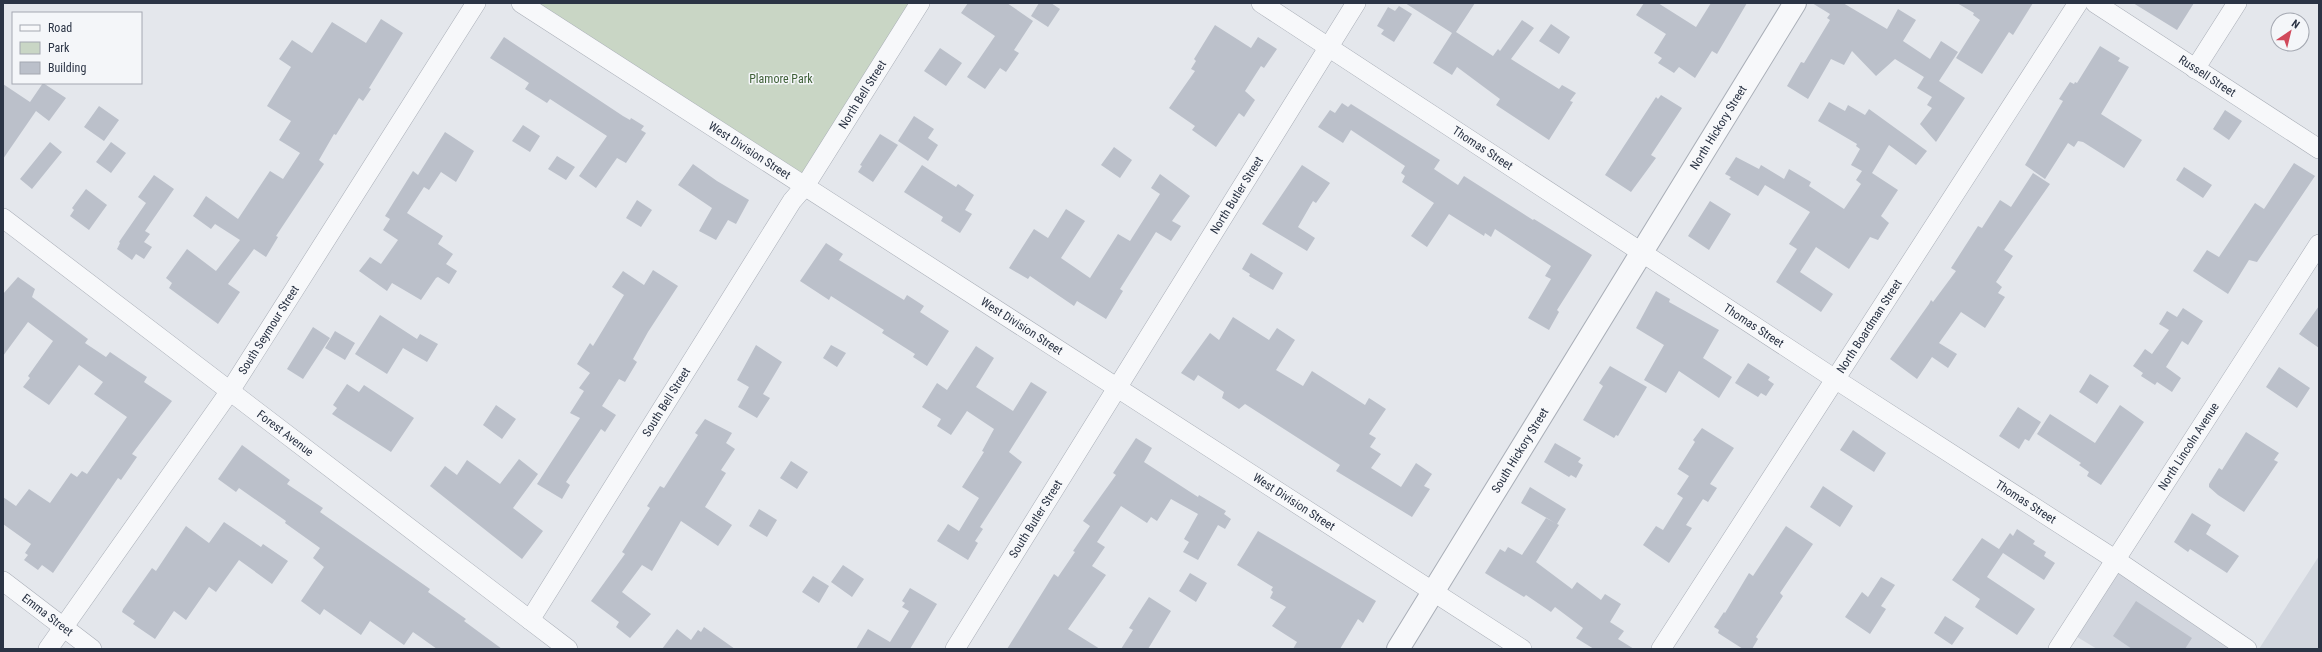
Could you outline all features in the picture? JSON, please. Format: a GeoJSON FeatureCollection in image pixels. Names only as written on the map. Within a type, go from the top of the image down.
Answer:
{"type":"FeatureCollection","features":[{"type":"Feature","properties":{"kind":"street","name":"South Seymour Street"},"geometry":{"type":"LineString","coordinates":[[48,649],[230,391],[476,3]]}},
{"type":"Feature","properties":{"kind":"street","name":"West Division Street"},"geometry":{"type":"LineString","coordinates":[[521,3],[1433,593],[1522,649]]}},
{"type":"Feature","properties":{"kind":"street","name":"North Bell Street"},"geometry":{"type":"LineString","coordinates":[[805,186],[920,3]]}},
{"type":"Feature","properties":{"kind":"street","name":"Thomas Street"},"geometry":{"type":"LineString","coordinates":[[1261,3],[1835,379],[2116,560],[2247,649]]}},
{"type":"Feature","properties":{"kind":"street","name":"North Butler Street"},"geometry":{"type":"LineString","coordinates":[[1116,388],[1356,3]]}},
{"type":"Feature","properties":{"kind":"street","name":"North Hickory Street"},"geometry":{"type":"LineString","coordinates":[[1642,252],[1795,3]]}},
{"type":"Feature","properties":{"kind":"street","name":"North Boardman Street"},"geometry":{"type":"LineString","coordinates":[[1661,649],[2078,3]]}},
{"type":"Feature","properties":{"kind":"street","name":"Russell Street"},"geometry":{"type":"LineString","coordinates":[[2095,3],[2319,149]]}},
{"type":"Feature","properties":{"kind":"street"},"geometry":{"type":"LineString","coordinates":[[2195,69],[2236,3]]}},
{"type":"Feature","properties":{"kind":"street","name":"South Bell Street"},"geometry":{"type":"LineString","coordinates":[[530,620],[780,221],[805,186]]}},
{"type":"Feature","properties":{"kind":"street","name":"Forest Avenue"},"geometry":{"type":"LineString","coordinates":[[3,218],[530,620],[562,647]]}},
{"type":"Feature","properties":{"kind":"street","name":"North Lincoln Avenue"},"geometry":{"type":"LineString","coordinates":[[2058,649],[2319,244]]}},
{"type":"Feature","properties":{"kind":"street","name":"South Hickory Street"},"geometry":{"type":"LineString","coordinates":[[1398,649],[1642,252]]}},
{"type":"Feature","properties":{"kind":"street","name":"South Butler Street"},"geometry":{"type":"LineString","coordinates":[[954,649],[1116,388]]}},
{"type":"Feature","properties":{"kind":"street","name":"Emma Street"},"geometry":{"type":"LineString","coordinates":[[3,581],[92,649]]}},
{"type":"Feature","properties":{"kind":"shaded area"},"geometry":{"type":"Polygon","coordinates":[[[2319,556],[2319,649],[2259,649],[2266,638],[2319,556]]]}},
{"type":"Feature","properties":{"kind":"shaded area"},"geometry":{"type":"Polygon","coordinates":[[[2116,560],[2247,649],[2097,649],[2069,632],[2116,560]]]}},
{"type":"Feature","properties":{"kind":"green space","name":"Plamore Park"},"geometry":{"type":"Polygon","coordinates":[[[521,3],[920,3],[805,186],[521,3]]]}},
{"type":"Feature","properties":{"kind":"building"},"geometry":{"type":"Polygon","coordinates":[[[968,3],[1007,3],[1033,21],[1014,50],[1019,53],[1006,72],[1000,68],[985,89],[967,77],[995,36],[961,13],[968,3]]]}},
{"type":"Feature","properties":{"kind":"building"},"geometry":{"type":"Polygon","coordinates":[[[1039,3],[1051,3],[1060,9],[1048,27],[1031,16],[1039,3]]]}},
{"type":"Feature","properties":{"kind":"building"},"geometry":{"type":"Polygon","coordinates":[[[1405,3],[1475,3],[1456,32],[1493,56],[1498,49],[1500,51],[1522,20],[1534,28],[1511,59],[1559,89],[1562,85],[1576,93],[1570,101],[1573,102],[1549,140],[1496,105],[1500,99],[1457,67],[1452,75],[1433,63],[1452,33],[1405,3]]]}},
{"type":"Feature","properties":{"kind":"building"},"geometry":{"type":"Polygon","coordinates":[[[1644,3],[1658,3],[1696,27],[1711,3],[1747,3],[1717,54],[1712,51],[1695,78],[1679,67],[1674,73],[1658,63],[1662,58],[1654,53],[1666,34],[1636,15],[1644,3]]]}},
{"type":"Feature","properties":{"kind":"building"},"geometry":{"type":"Polygon","coordinates":[[[1812,3],[1843,3],[1887,29],[1898,9],[1916,20],[1903,41],[1930,59],[1941,41],[1958,52],[1939,81],[1965,98],[1936,142],[1920,124],[1932,108],[1927,105],[1932,97],[1917,88],[1924,77],[1895,59],[1876,76],[1852,51],[1844,65],[1831,59],[1808,99],[1787,86],[1801,62],[1804,63],[1830,20],[1827,18],[1830,14],[1812,3]]]}},
{"type":"Feature","properties":{"kind":"building"},"geometry":{"type":"Polygon","coordinates":[[[1957,3],[2033,3],[2013,35],[2009,32],[1982,74],[1956,58],[1980,20],[1973,15],[1974,13],[1957,3]]]}},
{"type":"Feature","properties":{"kind":"building"},"geometry":{"type":"Polygon","coordinates":[[[2133,3],[2194,3],[2177,30],[2133,3]]]}},
{"type":"Feature","properties":{"kind":"building"},"geometry":{"type":"Polygon","coordinates":[[[1399,6],[1412,14],[1394,42],[1381,34],[1384,30],[1377,26],[1388,7],[1395,11],[1399,6]]]}},
{"type":"Feature","properties":{"kind":"building"},"geometry":{"type":"Polygon","coordinates":[[[381,19],[403,33],[369,88],[371,89],[363,101],[359,98],[336,135],[334,134],[319,160],[324,164],[276,236],[278,237],[266,257],[254,249],[228,284],[240,292],[218,324],[169,288],[172,283],[166,278],[187,249],[216,271],[240,240],[215,224],[211,229],[193,216],[206,196],[238,219],[270,171],[283,179],[300,153],[279,140],[291,121],[267,106],[291,67],[279,59],[292,40],[312,53],[332,22],[366,43],[381,19]]]}},
{"type":"Feature","properties":{"kind":"building"},"geometry":{"type":"Polygon","coordinates":[[[1551,24],[1570,37],[1559,54],[1539,41],[1551,24]]]}},
{"type":"Feature","properties":{"kind":"building"},"geometry":{"type":"Polygon","coordinates":[[[1215,25],[1251,48],[1258,37],[1277,49],[1264,68],[1261,66],[1245,91],[1255,100],[1244,117],[1239,113],[1216,147],[1192,130],[1195,126],[1169,108],[1195,71],[1191,69],[1196,61],[1194,59],[1215,25]]]}},
{"type":"Feature","properties":{"kind":"building"},"geometry":{"type":"Polygon","coordinates":[[[504,37],[623,116],[630,120],[631,118],[644,126],[641,130],[646,133],[626,163],[617,158],[596,188],[579,176],[607,136],[550,99],[547,103],[525,89],[529,83],[490,58],[504,37]]]}},
{"type":"Feature","properties":{"kind":"building"},"geometry":{"type":"Polygon","coordinates":[[[2100,46],[2120,58],[2118,61],[2129,67],[2101,114],[2142,140],[2124,168],[2083,142],[2078,141],[2074,147],[2068,143],[2045,179],[2025,165],[2063,101],[2059,99],[2070,82],[2074,84],[2075,82],[2077,83],[2100,46]]]}},
{"type":"Feature","properties":{"kind":"building"},"geometry":{"type":"Polygon","coordinates":[[[940,48],[962,63],[946,86],[924,71],[940,48]]]}},
{"type":"Feature","properties":{"kind":"building"},"geometry":{"type":"Polygon","coordinates":[[[3,84],[30,102],[42,84],[66,98],[49,121],[36,111],[3,159],[3,84]]]}},
{"type":"Feature","properties":{"kind":"building"},"geometry":{"type":"Polygon","coordinates":[[[1661,95],[1682,108],[1651,155],[1656,158],[1631,192],[1605,175],[1656,97],[1658,99],[1661,95]]]}},
{"type":"Feature","properties":{"kind":"building"},"geometry":{"type":"Polygon","coordinates":[[[1829,102],[1845,111],[1848,105],[1865,115],[1869,109],[1927,151],[1916,165],[1889,145],[1872,173],[1898,190],[1881,216],[1889,223],[1878,240],[1870,237],[1849,269],[1816,247],[1800,272],[1833,294],[1821,312],[1776,282],[1797,249],[1789,244],[1810,212],[1765,185],[1758,196],[1729,179],[1731,177],[1725,174],[1736,157],[1759,169],[1761,165],[1784,179],[1789,169],[1811,182],[1809,186],[1844,209],[1861,184],[1856,180],[1862,171],[1851,165],[1860,149],[1856,146],[1857,144],[1818,121],[1829,102]]]}},
{"type":"Feature","properties":{"kind":"building"},"geometry":{"type":"Polygon","coordinates":[[[1342,103],[1348,107],[1351,104],[1440,160],[1434,169],[1458,185],[1464,176],[1533,220],[1534,219],[1592,255],[1557,310],[1559,312],[1549,330],[1528,318],[1551,279],[1545,276],[1551,266],[1495,229],[1491,237],[1485,233],[1484,236],[1449,214],[1427,247],[1411,236],[1434,203],[1402,182],[1405,176],[1401,173],[1405,166],[1351,130],[1343,143],[1318,127],[1330,110],[1335,113],[1342,103]]]}},
{"type":"Feature","properties":{"kind":"building"},"geometry":{"type":"Polygon","coordinates":[[[99,106],[119,120],[104,141],[84,127],[99,106]]]}},
{"type":"Feature","properties":{"kind":"building"},"geometry":{"type":"Polygon","coordinates":[[[2225,110],[2242,121],[2229,140],[2213,129],[2225,110]]]}},
{"type":"Feature","properties":{"kind":"building"},"geometry":{"type":"Polygon","coordinates":[[[914,116],[934,129],[928,138],[938,145],[928,161],[898,141],[914,116]]]}},
{"type":"Feature","properties":{"kind":"building"},"geometry":{"type":"Polygon","coordinates":[[[523,125],[540,136],[530,152],[512,141],[523,125]]]}},
{"type":"Feature","properties":{"kind":"building"},"geometry":{"type":"Polygon","coordinates":[[[445,132],[474,151],[456,182],[441,172],[429,190],[424,187],[407,213],[443,236],[438,244],[453,254],[446,264],[457,271],[449,284],[438,277],[436,278],[421,300],[392,283],[387,291],[359,271],[370,257],[381,264],[398,240],[383,230],[390,219],[385,216],[413,171],[418,175],[445,132]]]}},
{"type":"Feature","properties":{"kind":"building"},"geometry":{"type":"Polygon","coordinates":[[[880,134],[898,145],[873,182],[858,172],[862,166],[860,165],[880,134]]]}},
{"type":"Feature","properties":{"kind":"building"},"geometry":{"type":"Polygon","coordinates":[[[50,142],[62,152],[32,189],[20,179],[50,142]]]}},
{"type":"Feature","properties":{"kind":"building"},"geometry":{"type":"Polygon","coordinates":[[[111,142],[126,153],[111,173],[96,162],[111,142]]]}},
{"type":"Feature","properties":{"kind":"building"},"geometry":{"type":"Polygon","coordinates":[[[1114,147],[1132,160],[1120,178],[1101,165],[1114,147]]]}},
{"type":"Feature","properties":{"kind":"building"},"geometry":{"type":"Polygon","coordinates":[[[557,156],[575,167],[566,180],[548,169],[557,156]]]}},
{"type":"Feature","properties":{"kind":"building"},"geometry":{"type":"Polygon","coordinates":[[[2294,163],[2315,176],[2257,262],[2249,260],[2228,294],[2193,271],[2207,250],[2219,257],[2255,203],[2264,209],[2294,163]]]}},
{"type":"Feature","properties":{"kind":"building"},"geometry":{"type":"Polygon","coordinates":[[[693,164],[717,181],[749,200],[736,224],[728,220],[716,240],[699,231],[712,208],[678,185],[693,164]]]}},
{"type":"Feature","properties":{"kind":"building"},"geometry":{"type":"Polygon","coordinates":[[[922,165],[956,187],[958,184],[974,195],[965,210],[972,214],[960,233],[941,221],[943,217],[904,192],[922,165]]]}},
{"type":"Feature","properties":{"kind":"building"},"geometry":{"type":"Polygon","coordinates":[[[1302,165],[1330,183],[1316,203],[1313,201],[1298,227],[1315,238],[1307,251],[1262,224],[1302,165]]]}},
{"type":"Feature","properties":{"kind":"building"},"geometry":{"type":"Polygon","coordinates":[[[2184,167],[2212,185],[2203,198],[2176,180],[2184,167]]]}},
{"type":"Feature","properties":{"kind":"building"},"geometry":{"type":"Polygon","coordinates":[[[2033,173],[2050,184],[2004,250],[2013,256],[1996,282],[2002,287],[1998,293],[2005,297],[1985,328],[1961,312],[1939,343],[1957,354],[1948,368],[1932,357],[1917,379],[1890,359],[1931,300],[1933,302],[1956,271],[1951,268],[1978,226],[1982,228],[2000,200],[2011,207],[2033,173]]]}},
{"type":"Feature","properties":{"kind":"building"},"geometry":{"type":"Polygon","coordinates":[[[1160,174],[1190,196],[1172,221],[1181,226],[1171,241],[1156,232],[1120,289],[1123,291],[1106,319],[1077,301],[1074,306],[1030,276],[1028,279],[1009,268],[1034,229],[1048,238],[1066,209],[1085,221],[1061,258],[1090,278],[1118,234],[1130,241],[1160,194],[1151,188],[1160,174]]]}},
{"type":"Feature","properties":{"kind":"building"},"geometry":{"type":"Polygon","coordinates":[[[154,175],[174,189],[145,231],[150,234],[144,242],[152,247],[144,259],[136,254],[132,260],[117,249],[120,243],[119,242],[146,203],[138,197],[154,175]]]}},
{"type":"Feature","properties":{"kind":"building"},"geometry":{"type":"Polygon","coordinates":[[[86,189],[107,205],[89,230],[70,216],[74,210],[72,208],[86,189]]]}},
{"type":"Feature","properties":{"kind":"building"},"geometry":{"type":"Polygon","coordinates":[[[637,200],[652,210],[641,227],[626,218],[637,200]]]}},
{"type":"Feature","properties":{"kind":"building"},"geometry":{"type":"Polygon","coordinates":[[[1710,201],[1731,214],[1709,250],[1688,236],[1710,201]]]}},
{"type":"Feature","properties":{"kind":"building"},"geometry":{"type":"Polygon","coordinates":[[[826,243],[843,254],[839,260],[904,300],[907,295],[924,306],[920,312],[949,331],[927,366],[913,357],[915,354],[882,333],[884,330],[831,296],[829,300],[800,281],[826,243]]]}},
{"type":"Feature","properties":{"kind":"building"},"geometry":{"type":"Polygon","coordinates":[[[1251,253],[1283,273],[1273,290],[1249,276],[1250,274],[1242,269],[1251,253]]]}},
{"type":"Feature","properties":{"kind":"building"},"geometry":{"type":"Polygon","coordinates":[[[653,270],[678,286],[648,332],[633,359],[637,362],[625,382],[619,379],[602,406],[616,415],[605,432],[601,429],[566,482],[570,485],[562,499],[537,484],[580,418],[570,413],[584,391],[579,388],[590,373],[577,364],[590,343],[593,346],[624,295],[612,287],[623,271],[644,285],[653,270]]]}},
{"type":"Feature","properties":{"kind":"building"},"geometry":{"type":"Polygon","coordinates":[[[18,277],[35,289],[32,297],[88,339],[85,343],[106,357],[110,352],[147,377],[144,382],[172,401],[132,454],[137,457],[121,480],[118,478],[53,573],[42,565],[38,570],[24,560],[28,555],[25,553],[31,544],[3,524],[3,497],[16,506],[29,489],[50,503],[71,473],[77,477],[82,471],[87,474],[127,417],[94,394],[103,382],[79,365],[49,405],[23,387],[30,378],[28,376],[53,341],[28,322],[3,356],[3,294],[18,277]]]}},
{"type":"Feature","properties":{"kind":"building"},"geometry":{"type":"Polygon","coordinates":[[[1656,291],[1670,299],[1669,302],[1719,330],[1703,358],[1732,377],[1719,398],[1679,371],[1666,393],[1644,380],[1664,345],[1636,328],[1656,291]]]}},
{"type":"Feature","properties":{"kind":"building"},"geometry":{"type":"Polygon","coordinates":[[[2319,306],[2319,348],[2299,334],[2319,306]]]}},
{"type":"Feature","properties":{"kind":"building"},"geometry":{"type":"Polygon","coordinates":[[[2183,308],[2203,321],[2188,345],[2182,341],[2166,367],[2181,378],[2172,392],[2157,382],[2155,385],[2141,376],[2143,373],[2133,366],[2145,349],[2152,354],[2169,330],[2159,324],[2167,311],[2177,317],[2183,308]]]}},
{"type":"Feature","properties":{"kind":"building"},"geometry":{"type":"Polygon","coordinates":[[[380,315],[417,339],[420,334],[438,344],[427,362],[403,348],[387,374],[355,354],[380,315]]]}},
{"type":"Feature","properties":{"kind":"building"},"geometry":{"type":"Polygon","coordinates":[[[1233,317],[1269,340],[1277,328],[1295,340],[1276,370],[1303,386],[1312,371],[1365,405],[1369,398],[1386,409],[1369,434],[1376,438],[1370,447],[1381,454],[1371,468],[1401,487],[1416,463],[1432,474],[1424,486],[1430,489],[1412,517],[1336,471],[1340,465],[1245,404],[1239,409],[1222,398],[1224,392],[1198,375],[1194,381],[1181,373],[1210,333],[1219,340],[1233,317]]]}},
{"type":"Feature","properties":{"kind":"building"},"geometry":{"type":"Polygon","coordinates":[[[313,327],[330,338],[303,379],[287,369],[313,327]]]}},
{"type":"Feature","properties":{"kind":"building"},"geometry":{"type":"Polygon","coordinates":[[[335,331],[355,343],[345,360],[325,348],[335,331]]]}},
{"type":"Feature","properties":{"kind":"building"},"geometry":{"type":"Polygon","coordinates":[[[756,345],[782,362],[763,394],[770,398],[757,418],[738,407],[749,387],[737,380],[756,345]]]}},
{"type":"Feature","properties":{"kind":"building"},"geometry":{"type":"Polygon","coordinates":[[[831,345],[846,353],[837,367],[823,358],[831,345]]]}},
{"type":"Feature","properties":{"kind":"building"},"geometry":{"type":"Polygon","coordinates":[[[976,346],[994,358],[976,387],[1013,411],[1031,382],[1047,392],[1009,452],[1022,462],[980,527],[983,529],[975,541],[978,543],[968,560],[937,541],[948,524],[959,531],[979,498],[962,487],[984,452],[982,451],[994,429],[967,411],[951,435],[937,426],[941,419],[922,407],[937,383],[947,390],[976,346]]]}},
{"type":"Feature","properties":{"kind":"building"},"geometry":{"type":"Polygon","coordinates":[[[1748,363],[1770,377],[1768,380],[1774,384],[1766,396],[1761,393],[1758,397],[1735,383],[1748,363]]]}},
{"type":"Feature","properties":{"kind":"building"},"geometry":{"type":"Polygon","coordinates":[[[1610,366],[1647,387],[1618,436],[1616,435],[1614,438],[1583,420],[1603,386],[1599,383],[1610,366]]]}},
{"type":"Feature","properties":{"kind":"building"},"geometry":{"type":"Polygon","coordinates":[[[2279,367],[2310,388],[2297,408],[2266,387],[2279,367]]]}},
{"type":"Feature","properties":{"kind":"building"},"geometry":{"type":"Polygon","coordinates":[[[2090,374],[2109,386],[2097,404],[2079,392],[2090,374]]]}},
{"type":"Feature","properties":{"kind":"building"},"geometry":{"type":"Polygon","coordinates":[[[347,384],[359,392],[364,385],[414,418],[391,452],[332,414],[337,408],[333,405],[347,384]]]}},
{"type":"Feature","properties":{"kind":"building"},"geometry":{"type":"Polygon","coordinates":[[[496,405],[516,419],[502,439],[483,425],[496,405]]]}},
{"type":"Feature","properties":{"kind":"building"},"geometry":{"type":"Polygon","coordinates":[[[2120,405],[2144,422],[2101,485],[2087,476],[2089,472],[2079,465],[2081,463],[2037,434],[2050,414],[2095,443],[2120,405]]]}},
{"type":"Feature","properties":{"kind":"building"},"geometry":{"type":"Polygon","coordinates":[[[2018,407],[2041,422],[2029,441],[2025,439],[2019,449],[1999,436],[2018,407]]]}},
{"type":"Feature","properties":{"kind":"building"},"geometry":{"type":"Polygon","coordinates":[[[705,419],[732,433],[726,443],[735,449],[721,470],[726,473],[705,507],[732,525],[718,546],[681,521],[652,571],[642,565],[622,592],[651,614],[630,638],[616,627],[619,622],[591,601],[625,554],[622,552],[650,508],[647,506],[660,486],[664,488],[698,435],[695,433],[705,419]]]}},
{"type":"Feature","properties":{"kind":"building"},"geometry":{"type":"Polygon","coordinates":[[[1702,428],[1734,448],[1710,484],[1717,488],[1708,502],[1703,499],[1686,525],[1692,528],[1669,563],[1643,545],[1656,526],[1663,530],[1683,498],[1677,494],[1689,476],[1678,469],[1695,442],[1693,440],[1702,428]]]}},
{"type":"Feature","properties":{"kind":"building"},"geometry":{"type":"Polygon","coordinates":[[[1853,430],[1886,453],[1874,472],[1840,450],[1853,430]]]}},
{"type":"Feature","properties":{"kind":"building"},"geometry":{"type":"Polygon","coordinates":[[[2246,432],[2279,453],[2274,460],[2278,462],[2244,512],[2218,495],[2209,487],[2209,484],[2219,468],[2222,470],[2246,432]]]}},
{"type":"Feature","properties":{"kind":"building"},"geometry":{"type":"Polygon","coordinates":[[[1136,438],[1152,448],[1144,462],[1198,497],[1199,495],[1226,511],[1224,514],[1231,519],[1225,529],[1218,525],[1198,560],[1183,552],[1189,542],[1184,539],[1198,514],[1171,499],[1157,521],[1151,517],[1147,523],[1121,506],[1097,542],[1105,547],[1092,566],[1106,575],[1068,629],[1100,649],[1007,649],[1054,574],[1058,577],[1075,552],[1073,551],[1090,526],[1083,521],[1116,475],[1113,473],[1136,438]]]}},
{"type":"Feature","properties":{"kind":"building"},"geometry":{"type":"Polygon","coordinates":[[[1555,443],[1581,458],[1578,462],[1583,465],[1576,478],[1571,475],[1569,477],[1544,462],[1555,443]]]}},
{"type":"Feature","properties":{"kind":"building"},"geometry":{"type":"Polygon","coordinates":[[[242,445],[290,480],[287,484],[323,508],[320,512],[430,589],[428,592],[466,619],[464,621],[502,649],[437,649],[413,632],[404,645],[370,621],[361,635],[324,609],[320,615],[301,601],[324,567],[313,558],[320,548],[285,523],[286,521],[239,488],[236,492],[218,479],[242,445]]]}},
{"type":"Feature","properties":{"kind":"building"},"geometry":{"type":"Polygon","coordinates":[[[519,459],[538,474],[513,508],[543,531],[522,559],[430,486],[445,466],[457,475],[467,460],[500,484],[519,459]]]}},
{"type":"Feature","properties":{"kind":"building"},"geometry":{"type":"Polygon","coordinates":[[[791,461],[808,472],[797,489],[780,478],[791,461]]]}},
{"type":"Feature","properties":{"kind":"building"},"geometry":{"type":"Polygon","coordinates":[[[1823,486],[1853,506],[1840,527],[1810,507],[1823,486]]]}},
{"type":"Feature","properties":{"kind":"building"},"geometry":{"type":"Polygon","coordinates":[[[1530,487],[1566,509],[1557,524],[1521,503],[1530,487]]]}},
{"type":"Feature","properties":{"kind":"building"},"geometry":{"type":"Polygon","coordinates":[[[759,509],[777,520],[767,537],[749,526],[759,509]]]}},
{"type":"Feature","properties":{"kind":"building"},"geometry":{"type":"Polygon","coordinates":[[[2192,513],[2211,525],[2206,534],[2239,556],[2227,573],[2190,549],[2188,552],[2174,542],[2192,513]]]}},
{"type":"Feature","properties":{"kind":"building"},"geometry":{"type":"Polygon","coordinates":[[[1546,518],[1559,525],[1536,562],[1572,589],[1577,582],[1601,600],[1605,594],[1621,604],[1610,622],[1624,631],[1618,639],[1634,649],[1594,649],[1576,638],[1583,628],[1555,607],[1551,612],[1526,595],[1524,597],[1485,573],[1500,549],[1505,552],[1508,547],[1522,555],[1546,518]]]}},
{"type":"Feature","properties":{"kind":"building"},"geometry":{"type":"Polygon","coordinates":[[[224,522],[261,547],[263,544],[288,561],[272,584],[239,560],[216,592],[209,587],[186,620],[174,611],[155,639],[133,624],[135,621],[122,612],[123,609],[152,568],[156,571],[186,526],[209,543],[224,522]]]}},
{"type":"Feature","properties":{"kind":"building"},"geometry":{"type":"Polygon","coordinates":[[[1786,526],[1813,544],[1780,593],[1783,596],[1756,637],[1758,639],[1752,649],[1743,649],[1718,633],[1719,630],[1714,627],[1724,612],[1725,613],[1749,573],[1753,576],[1786,526]]]}},
{"type":"Feature","properties":{"kind":"building"},"geometry":{"type":"Polygon","coordinates":[[[2017,529],[2035,541],[2033,544],[2046,552],[2044,556],[2055,563],[2044,580],[2003,553],[1987,577],[2035,609],[2017,635],[1975,607],[1980,599],[1952,580],[1982,538],[1999,549],[2010,533],[2013,536],[2017,529]]]}},
{"type":"Feature","properties":{"kind":"building"},"geometry":{"type":"Polygon","coordinates":[[[1258,531],[1376,601],[1363,623],[1358,619],[1340,649],[1293,649],[1297,642],[1272,626],[1286,607],[1270,598],[1273,592],[1271,590],[1273,587],[1237,565],[1258,531]]]}},
{"type":"Feature","properties":{"kind":"building"},"geometry":{"type":"Polygon","coordinates":[[[843,565],[864,579],[852,597],[831,582],[843,565]]]}},
{"type":"Feature","properties":{"kind":"building"},"geometry":{"type":"Polygon","coordinates":[[[1190,573],[1207,583],[1196,602],[1179,591],[1190,573]]]}},
{"type":"Feature","properties":{"kind":"building"},"geometry":{"type":"Polygon","coordinates":[[[813,576],[829,586],[819,603],[802,592],[813,576]]]}},
{"type":"Feature","properties":{"kind":"building"},"geometry":{"type":"Polygon","coordinates":[[[1881,577],[1895,585],[1881,606],[1886,609],[1870,634],[1845,617],[1862,592],[1868,597],[1881,577]]]}},
{"type":"Feature","properties":{"kind":"building"},"geometry":{"type":"Polygon","coordinates":[[[910,588],[937,604],[910,649],[856,649],[868,629],[890,642],[909,611],[902,607],[905,603],[902,601],[910,588]]]}},
{"type":"Feature","properties":{"kind":"building"},"geometry":{"type":"Polygon","coordinates":[[[1149,597],[1171,611],[1148,649],[1121,649],[1133,630],[1129,628],[1149,597]]]}},
{"type":"Feature","properties":{"kind":"building"},"geometry":{"type":"Polygon","coordinates":[[[2136,601],[2192,638],[2185,649],[2132,649],[2113,636],[2136,601]]]}},
{"type":"Feature","properties":{"kind":"building"},"geometry":{"type":"Polygon","coordinates":[[[1945,616],[1964,628],[1952,645],[1934,633],[1945,616]]]}},
{"type":"Feature","properties":{"kind":"building"},"geometry":{"type":"Polygon","coordinates":[[[704,627],[735,649],[662,649],[677,629],[691,640],[698,630],[701,632],[704,627]]]}}]}
